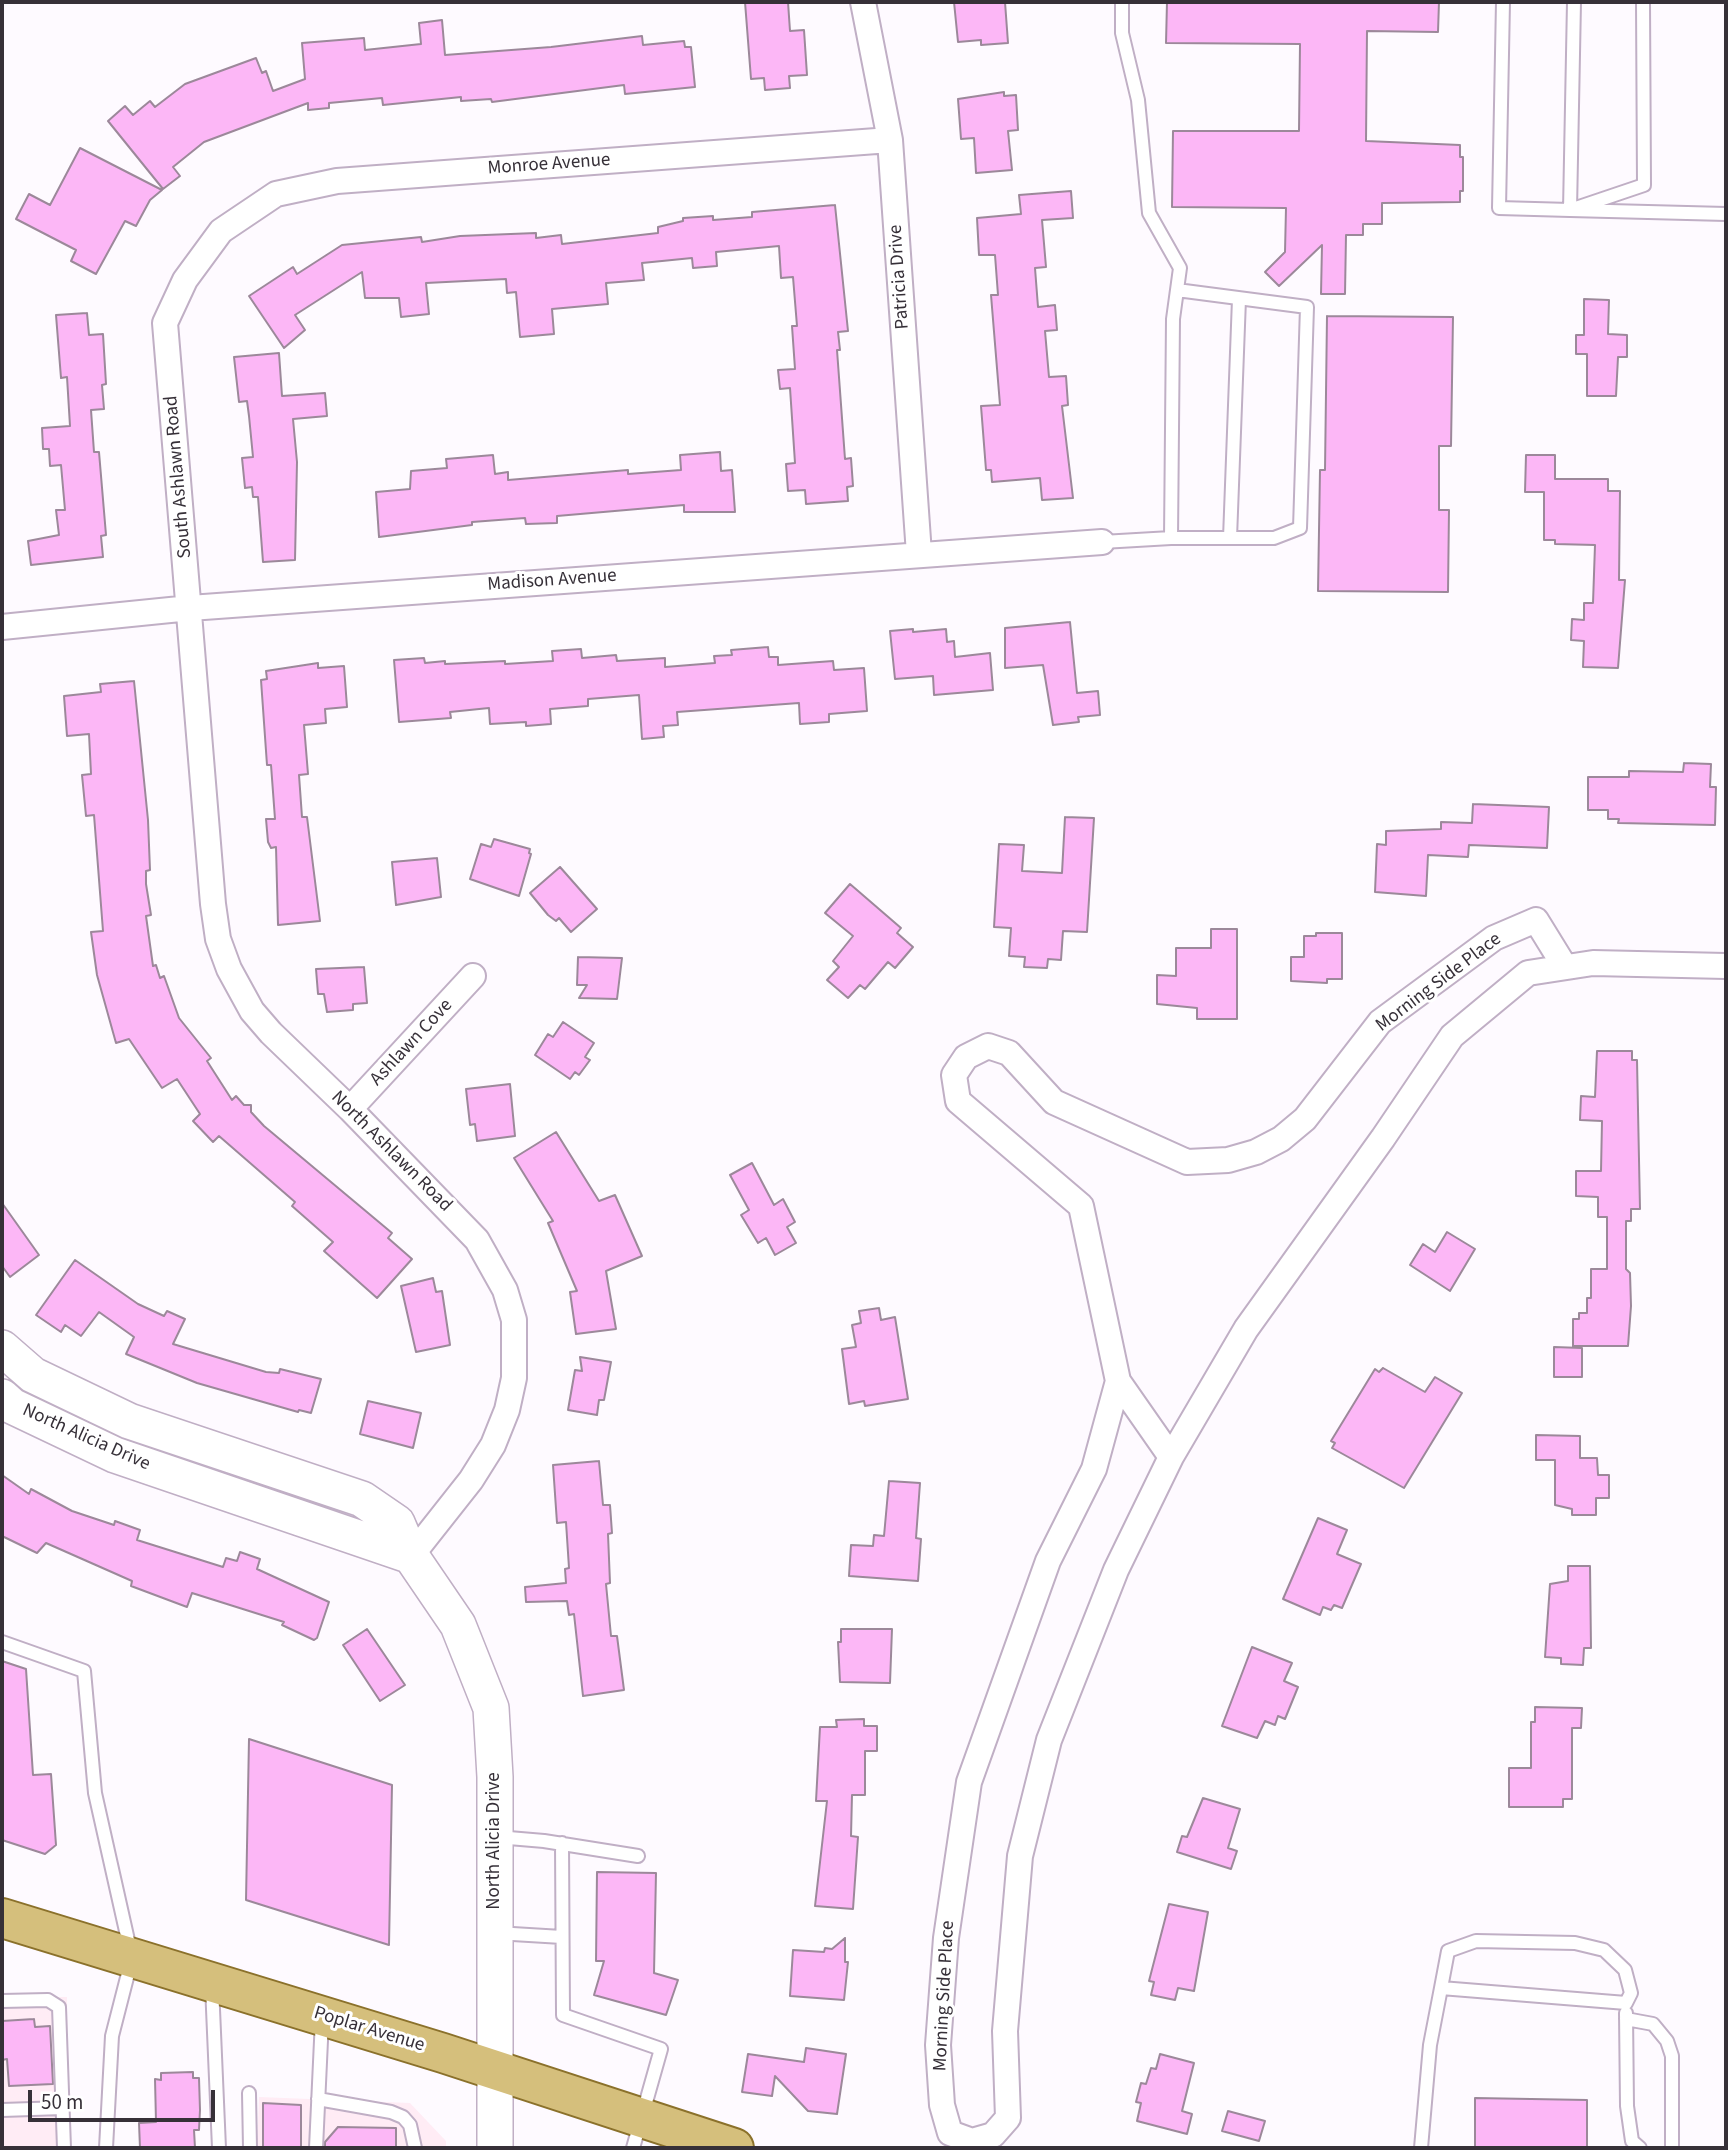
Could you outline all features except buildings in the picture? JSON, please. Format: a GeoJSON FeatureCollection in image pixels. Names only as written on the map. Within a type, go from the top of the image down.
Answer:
{"type":"FeatureCollection","features":[{"type":"Feature","properties":{"kind":"main road","name":"North Alicia Drive"},"geometry":{"type":"LineString","coordinates":[[2,1348],[33,1375],[129,1421],[362,1499],[397,1523],[411,1556],[458,1625],[491,1709],[495,1837],[495,2148]]}},
{"type":"Feature","properties":{"kind":"main road","name":"North Alicia Drive"},"geometry":{"type":"LineString","coordinates":[[2,1397],[12,1406],[115,1455],[411,1556]]}},
{"type":"Feature","properties":{"kind":"main road","name":"Poplar Avenue"},"geometry":{"type":"LineString","coordinates":[[2,1918],[495,2070],[638,2133],[722,2146]]}},
{"type":"Feature","properties":{"kind":"street","name":"Patricia Drive"},"geometry":{"type":"LineString","coordinates":[[863,2],[890,140],[919,554]]}},
{"type":"Feature","properties":{"kind":"street","name":"Monroe Avenue"},"geometry":{"type":"LineString","coordinates":[[221,231],[276,194],[337,181],[890,140]]}},
{"type":"Feature","properties":{"kind":"street","name":"South Ashlawn Road"},"geometry":{"type":"LineString","coordinates":[[199,738],[165,323],[185,280],[221,231]]}},
{"type":"Feature","properties":{"kind":"street","name":"Madison Avenue"},"geometry":{"type":"LineString","coordinates":[[2,627],[190,608],[1102,542]]}},
{"type":"Feature","properties":{"kind":"street","name":"North Ashlawn Road"},"geometry":{"type":"LineString","coordinates":[[199,738],[213,904],[218,939],[229,969],[252,1011],[271,1033],[350,1109],[477,1240],[505,1290],[514,1320],[514,1378],[507,1410],[493,1445],[471,1480],[411,1556]]}},
{"type":"Feature","properties":{"kind":"street","name":"Morning Side Place"},"geometry":{"type":"LineString","coordinates":[[1171,1457],[1118,1381],[1081,1206],[958,1101],[954,1075],[966,1057],[988,1046],[1009,1053],[1054,1102],[1187,1162],[1228,1160],[1256,1152],[1305,1119],[1380,1022],[1494,938],[1535,920],[1565,967]]}},
{"type":"Feature","properties":{"kind":"street","name":"Morning Side Place"},"geometry":{"type":"LineString","coordinates":[[1118,1381],[1094,1469],[1048,1561],[969,1782],[946,1938],[938,2045],[942,2105],[950,2133],[972,2141],[993,2135],[1008,2118],[1005,2031],[1020,1856],[1049,1741],[1116,1570],[1171,1457],[1246,1329],[1452,1036],[1528,973],[1593,963],[1726,966]]}},
{"type":"Feature","properties":{"kind":"street","name":"Ashlawn Cove"},"geometry":{"type":"LineString","coordinates":[[350,1109],[473,976]]}},
{"type":"Feature","properties":{"kind":"lane"},"geometry":{"type":"LineString","coordinates":[[1122,2],[1122,33],[1138,100],[1149,213],[1180,268],[1173,319],[1171,538]]}},
{"type":"Feature","properties":{"kind":"lane"},"geometry":{"type":"LineString","coordinates":[[1503,2],[1499,208],[1726,214]]}},
{"type":"Feature","properties":{"kind":"lane"},"geometry":{"type":"LineString","coordinates":[[1570,210],[1574,2]]}},
{"type":"Feature","properties":{"kind":"lane"},"geometry":{"type":"LineString","coordinates":[[1570,210],[1644,185],[1643,2]]}},
{"type":"Feature","properties":{"kind":"lane"},"geometry":{"type":"LineString","coordinates":[[1102,542],[1171,538],[1274,538],[1300,528],[1307,307],[1177,290]]}},
{"type":"Feature","properties":{"kind":"lane"},"geometry":{"type":"LineString","coordinates":[[1230,538],[1239,299]]}},
{"type":"Feature","properties":{"kind":"lane"},"geometry":{"type":"LineString","coordinates":[[2,1642],[84,1671],[95,1794],[132,1958],[112,2036],[106,2148]]}},
{"type":"Feature","properties":{"kind":"lane"},"geometry":{"type":"LineString","coordinates":[[495,1837],[562,1843],[638,1856]]}},
{"type":"Feature","properties":{"kind":"lane"},"geometry":{"type":"LineString","coordinates":[[562,1843],[564,2015],[661,2049],[638,2133]]}},
{"type":"Feature","properties":{"kind":"lane"},"geometry":{"type":"LineString","coordinates":[[495,1933],[562,1937]]}},
{"type":"Feature","properties":{"kind":"lane"},"geometry":{"type":"LineString","coordinates":[[1421,2148],[1430,2045],[1448,1951],[1476,1941],[1575,1943],[1604,1950],[1625,1970],[1631,1993],[1626,2003],[1626,2106],[1632,2141],[1640,2148]]}},
{"type":"Feature","properties":{"kind":"lane"},"geometry":{"type":"LineString","coordinates":[[212,1982],[219,2148]]}},
{"type":"Feature","properties":{"kind":"lane"},"geometry":{"type":"LineString","coordinates":[[1441,1988],[1626,2003]]}},
{"type":"Feature","properties":{"kind":"lane"},"geometry":{"type":"LineString","coordinates":[[2,2001],[48,2000],[59,2007],[64,2148]]}},
{"type":"Feature","properties":{"kind":"lane"},"geometry":{"type":"LineString","coordinates":[[317,2148],[322,2016]]}},
{"type":"Feature","properties":{"kind":"lane"},"geometry":{"type":"LineString","coordinates":[[1626,2020],[1653,2024],[1667,2040],[1672,2056],[1672,2148]]}},
{"type":"Feature","properties":{"kind":"lane"},"geometry":{"type":"LineString","coordinates":[[249,2093],[250,2148]]}},
{"type":"Feature","properties":{"kind":"lane"},"geometry":{"type":"LineString","coordinates":[[318,2099],[391,2112],[403,2117],[410,2125],[415,2148]]}},
{"type":"Feature","properties":{"kind":"lane"},"geometry":{"type":"LineString","coordinates":[[2,2110],[63,2108]]}},
{"type":"Feature","properties":{"kind":"shaded area"},"geometry":{"type":"Polygon","coordinates":[[[2,1997],[67,1997],[68,2148],[2,2148],[2,1997]]]}},
{"type":"Feature","properties":{"kind":"shaded area"},"geometry":{"type":"Polygon","coordinates":[[[259,2097],[410,2103],[446,2141],[446,2148],[257,2148],[259,2097]]]}}]}
